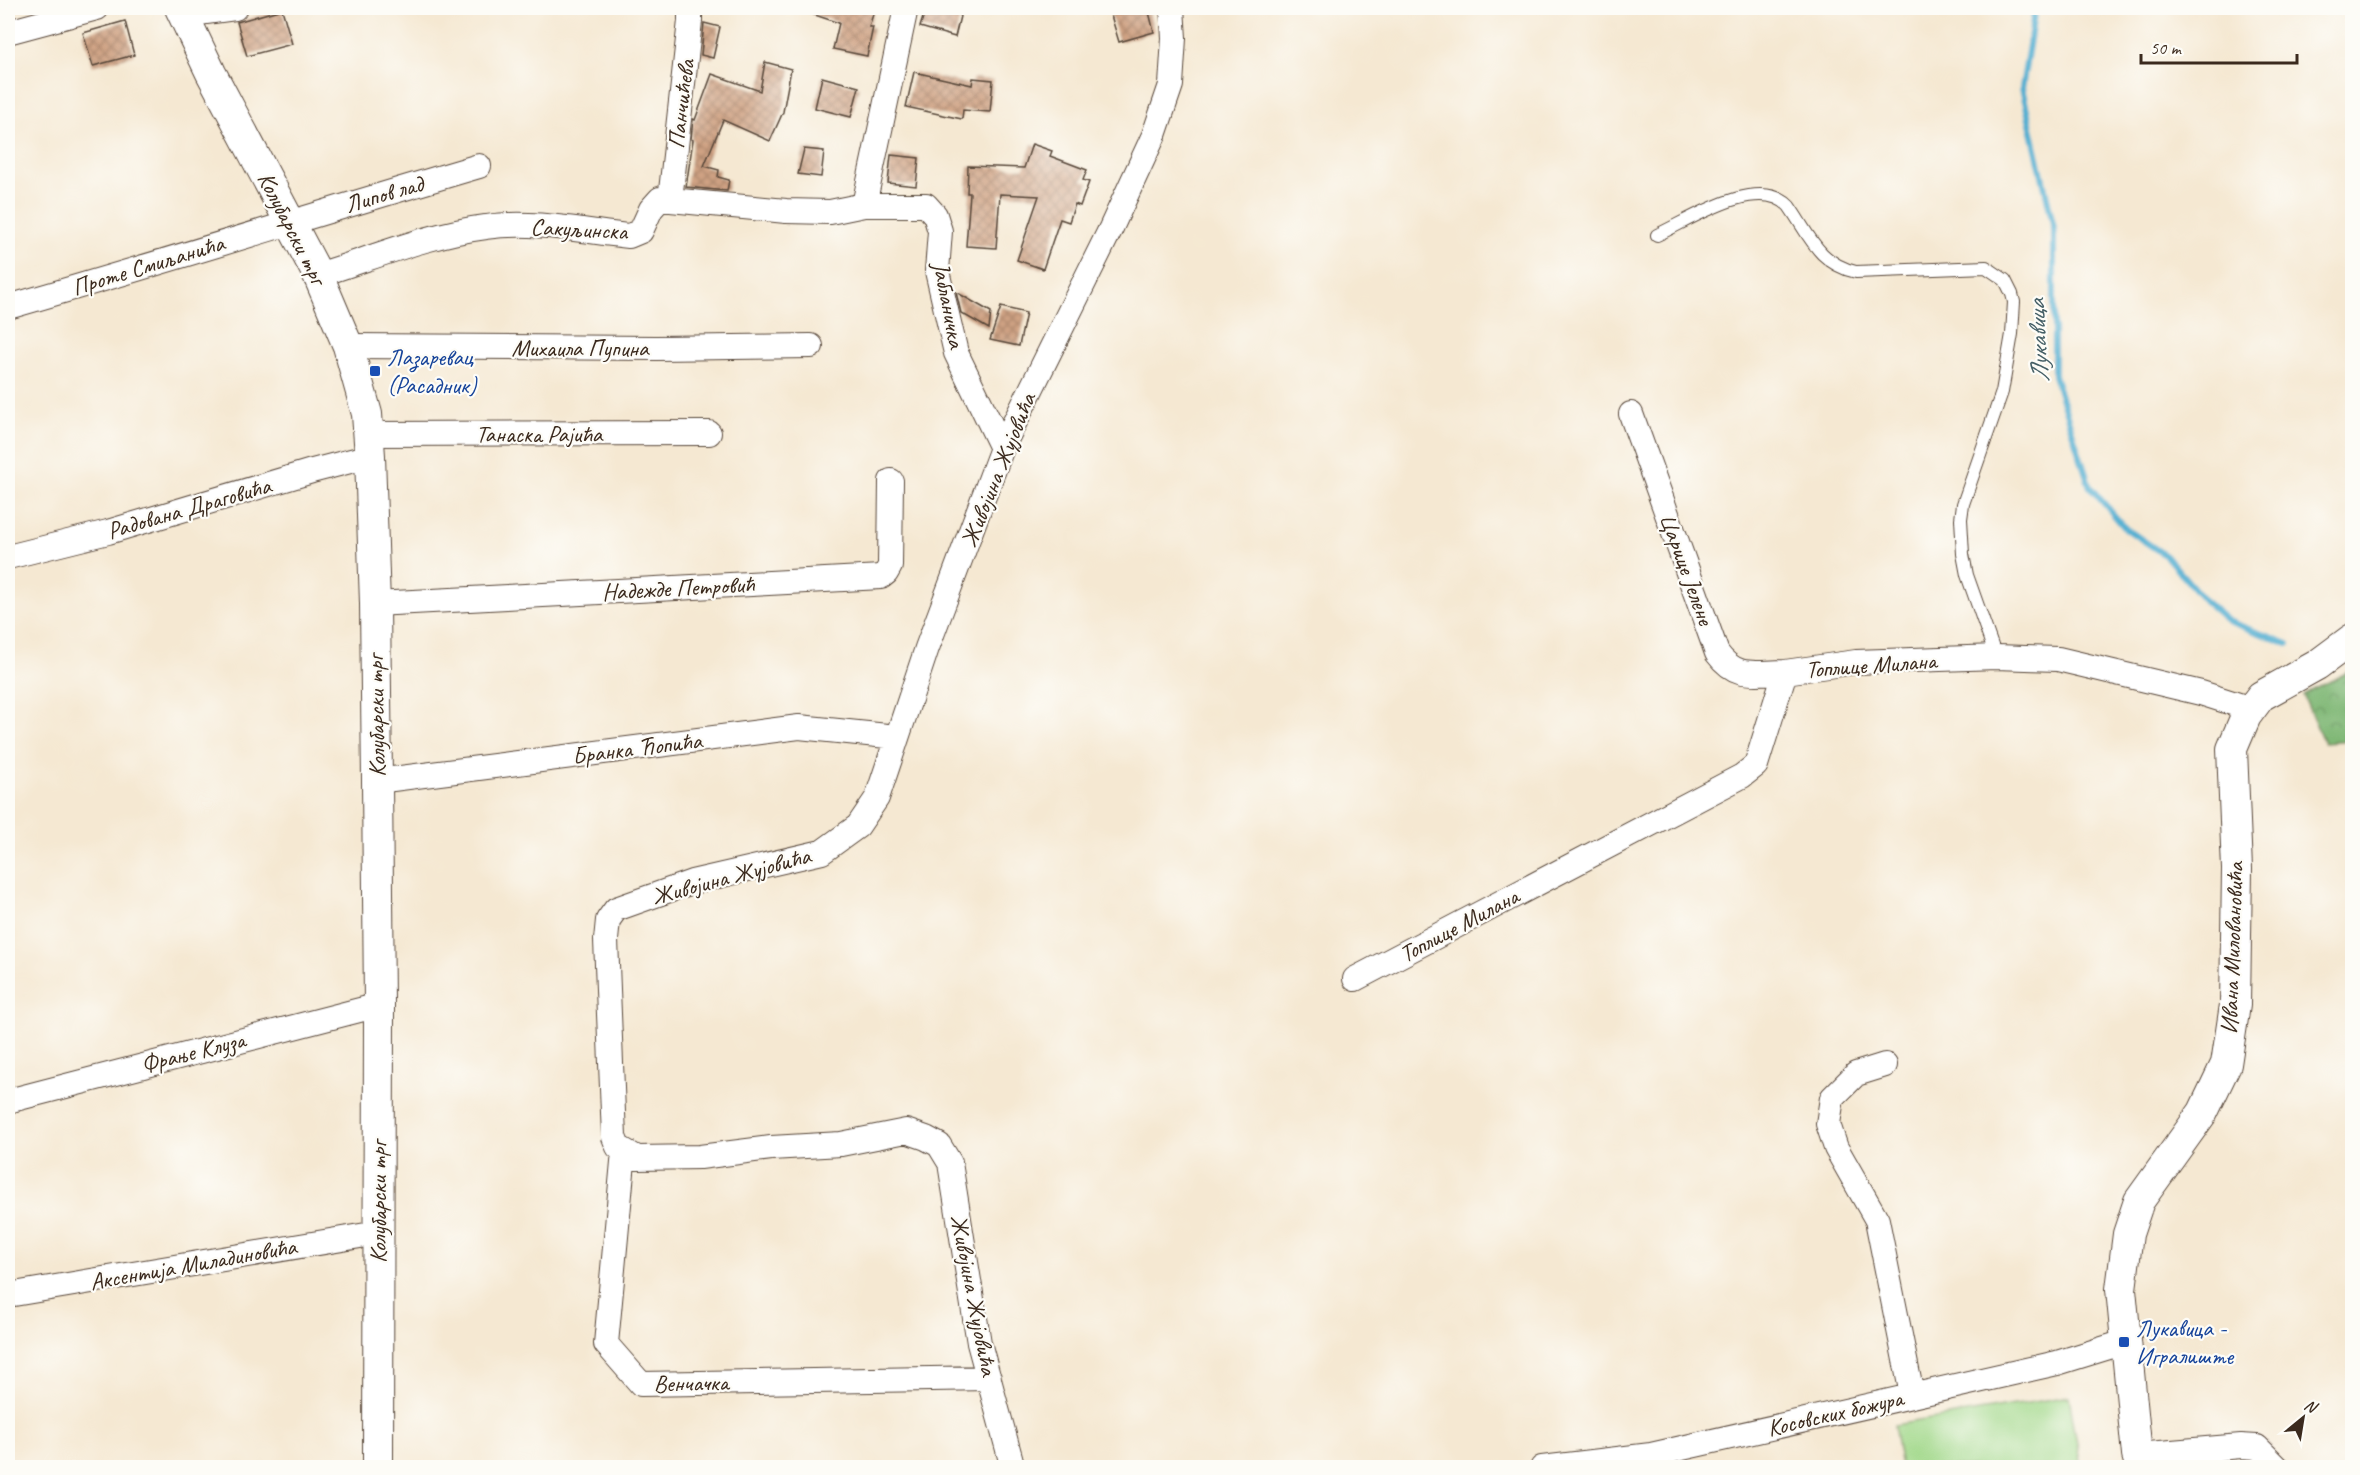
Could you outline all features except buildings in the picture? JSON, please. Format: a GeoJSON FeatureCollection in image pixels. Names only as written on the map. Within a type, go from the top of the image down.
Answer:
{"type":"FeatureCollection","features":[{"type":"Feature","properties":{"kind":"street"},"geometry":{"type":"LineString","coordinates":[[8,32],[97,8]]}},
{"type":"Feature","properties":{"kind":"street"},"geometry":{"type":"LineString","coordinates":[[182,11],[235,8]]}},
{"type":"Feature","properties":{"kind":"street","name":"Панчићева"},"geometry":{"type":"LineString","coordinates":[[670,200],[690,8]]}},
{"type":"Feature","properties":{"kind":"street"},"geometry":{"type":"LineString","coordinates":[[670,200],[830,212],[864,205],[906,8]]}},
{"type":"Feature","properties":{"kind":"street","name":"Живојина Жујовића"},"geometry":{"type":"LineString","coordinates":[[1013,1467],[980,1342],[950,1163],[939,1145],[906,1131],[841,1144],[771,1148],[700,1157],[637,1158],[618,1147],[614,1137],[606,940],[608,920],[616,909],[692,882],[822,852],[858,826],[876,798],[927,648],[1002,448],[1111,228],[1154,135],[1171,85],[1174,38],[1172,8]]}},
{"type":"Feature","properties":{"kind":"street","name":"Колубарски трг"},"geometry":{"type":"LineString","coordinates":[[182,11],[211,73],[318,275],[348,346],[363,395],[370,445],[375,604],[379,1005],[378,1467]]}},
{"type":"Feature","properties":{"kind":"street","name":"Липов лад"},"geometry":{"type":"LineString","coordinates":[[289,222],[479,166]]}},
{"type":"Feature","properties":{"kind":"street","name":"Сакуљинска"},"geometry":{"type":"LineString","coordinates":[[318,275],[449,234],[488,226],[529,226],[629,236],[641,231],[651,209],[660,199],[670,200]]}},
{"type":"Feature","properties":{"kind":"street","name":"Јабланичка"},"geometry":{"type":"LineString","coordinates":[[864,205],[926,205],[935,215],[939,231],[937,271],[956,353],[1002,448]]}},
{"type":"Feature","properties":{"kind":"street","name":"Проте Смиљанића"},"geometry":{"type":"LineString","coordinates":[[8,307],[154,265],[289,222]]}},
{"type":"Feature","properties":{"kind":"street","name":"Михаила Пупина"},"geometry":{"type":"LineString","coordinates":[[348,346],[657,348],[811,346]]}},
{"type":"Feature","properties":{"kind":"street","name":"Царице Јелене"},"geometry":{"type":"LineString","coordinates":[[1631,414],[1717,653],[1726,665],[1738,672],[1785,672]]}},
{"type":"Feature","properties":{"kind":"street","name":"Танаска Рајића"},"geometry":{"type":"LineString","coordinates":[[370,445],[709,433]]}},
{"type":"Feature","properties":{"kind":"street","name":"Радована Драговића"},"geometry":{"type":"LineString","coordinates":[[8,557],[108,532],[312,471],[370,445]]}},
{"type":"Feature","properties":{"kind":"street","name":"Надежде Петровић"},"geometry":{"type":"LineString","coordinates":[[375,604],[881,577],[890,566],[891,481]]}},
{"type":"Feature","properties":{"kind":"street","name":"Ивана Миловановића"},"geometry":{"type":"LineString","coordinates":[[2139,1461],[2121,1289],[2128,1234],[2139,1201],[2202,1112],[2226,1064],[2235,1005],[2237,869],[2232,749],[2246,716],[2261,696],[2317,664],[2352,639]]}},
{"type":"Feature","properties":{"kind":"street","name":"Топлице Милана"},"geometry":{"type":"LineString","coordinates":[[1355,979],[1742,776],[1756,765],[1785,672],[1856,662],[1996,657],[2058,659],[2201,693],[2251,709]]}},
{"type":"Feature","properties":{"kind":"street","name":"Бранка Ћопића"},"geometry":{"type":"LineString","coordinates":[[377,781],[799,727],[897,737]]}},
{"type":"Feature","properties":{"kind":"street","name":"Фрање Клуза"},"geometry":{"type":"LineString","coordinates":[[8,1101],[379,1005]]}},
{"type":"Feature","properties":{"kind":"street"},"geometry":{"type":"LineString","coordinates":[[1885,1065],[1856,1074],[1832,1098],[1827,1124],[1836,1148],[1877,1220],[1912,1395]]}},
{"type":"Feature","properties":{"kind":"street","name":"Венчачка"},"geometry":{"type":"LineString","coordinates":[[624,1151],[606,1344],[641,1384],[989,1378]]}},
{"type":"Feature","properties":{"kind":"street","name":"Аксентија Миладиновића"},"geometry":{"type":"LineString","coordinates":[[8,1295],[378,1233]]}},
{"type":"Feature","properties":{"kind":"street","name":"Косовских божура"},"geometry":{"type":"LineString","coordinates":[[1542,1467],[1651,1455],[2057,1363],[2125,1342]]}},
{"type":"Feature","properties":{"kind":"street"},"geometry":{"type":"LineString","coordinates":[[2139,1461],[2241,1446],[2257,1447],[2278,1467]]}},
{"type":"Feature","properties":{"kind":"lane"},"geometry":{"type":"LineString","coordinates":[[1657,235],[1730,200],[1752,195],[1769,195],[1783,200],[1789,206],[1819,253],[1834,265],[1845,269],[1856,272],[1986,267],[2005,280],[2014,302],[2012,334],[2002,392],[1963,504],[1961,519],[1963,554],[1968,575],[1996,657]]}},
{"type":"Feature","properties":{"kind":"green space"},"geometry":{"type":"Polygon","coordinates":[[[2352,670],[2352,741],[2324,743],[2303,695],[2352,670]]]}},
{"type":"Feature","properties":{"kind":"green space"},"geometry":{"type":"Polygon","coordinates":[[[2069,1396],[2081,1467],[1901,1467],[1894,1425],[2069,1396]]]}},
{"type":"Feature","properties":{"kind":"waterway","name":"Лукавица"},"geometry":{"type":"LineString","coordinates":[[2035,8],[2022,88],[2054,228],[2054,375],[2090,487],[2125,528],[2166,556],[2205,601],[2228,621],[2288,644]]}},
{"type":"Feature","properties":{"kind":"place","name":"Лазаревац (Расадник)"},"geometry":{"type":"Point","coordinates":[375,371]}},
{"type":"Feature","properties":{"kind":"place","name":"Лукавица - Игралиште"},"geometry":{"type":"Point","coordinates":[2124,1342]}}]}
